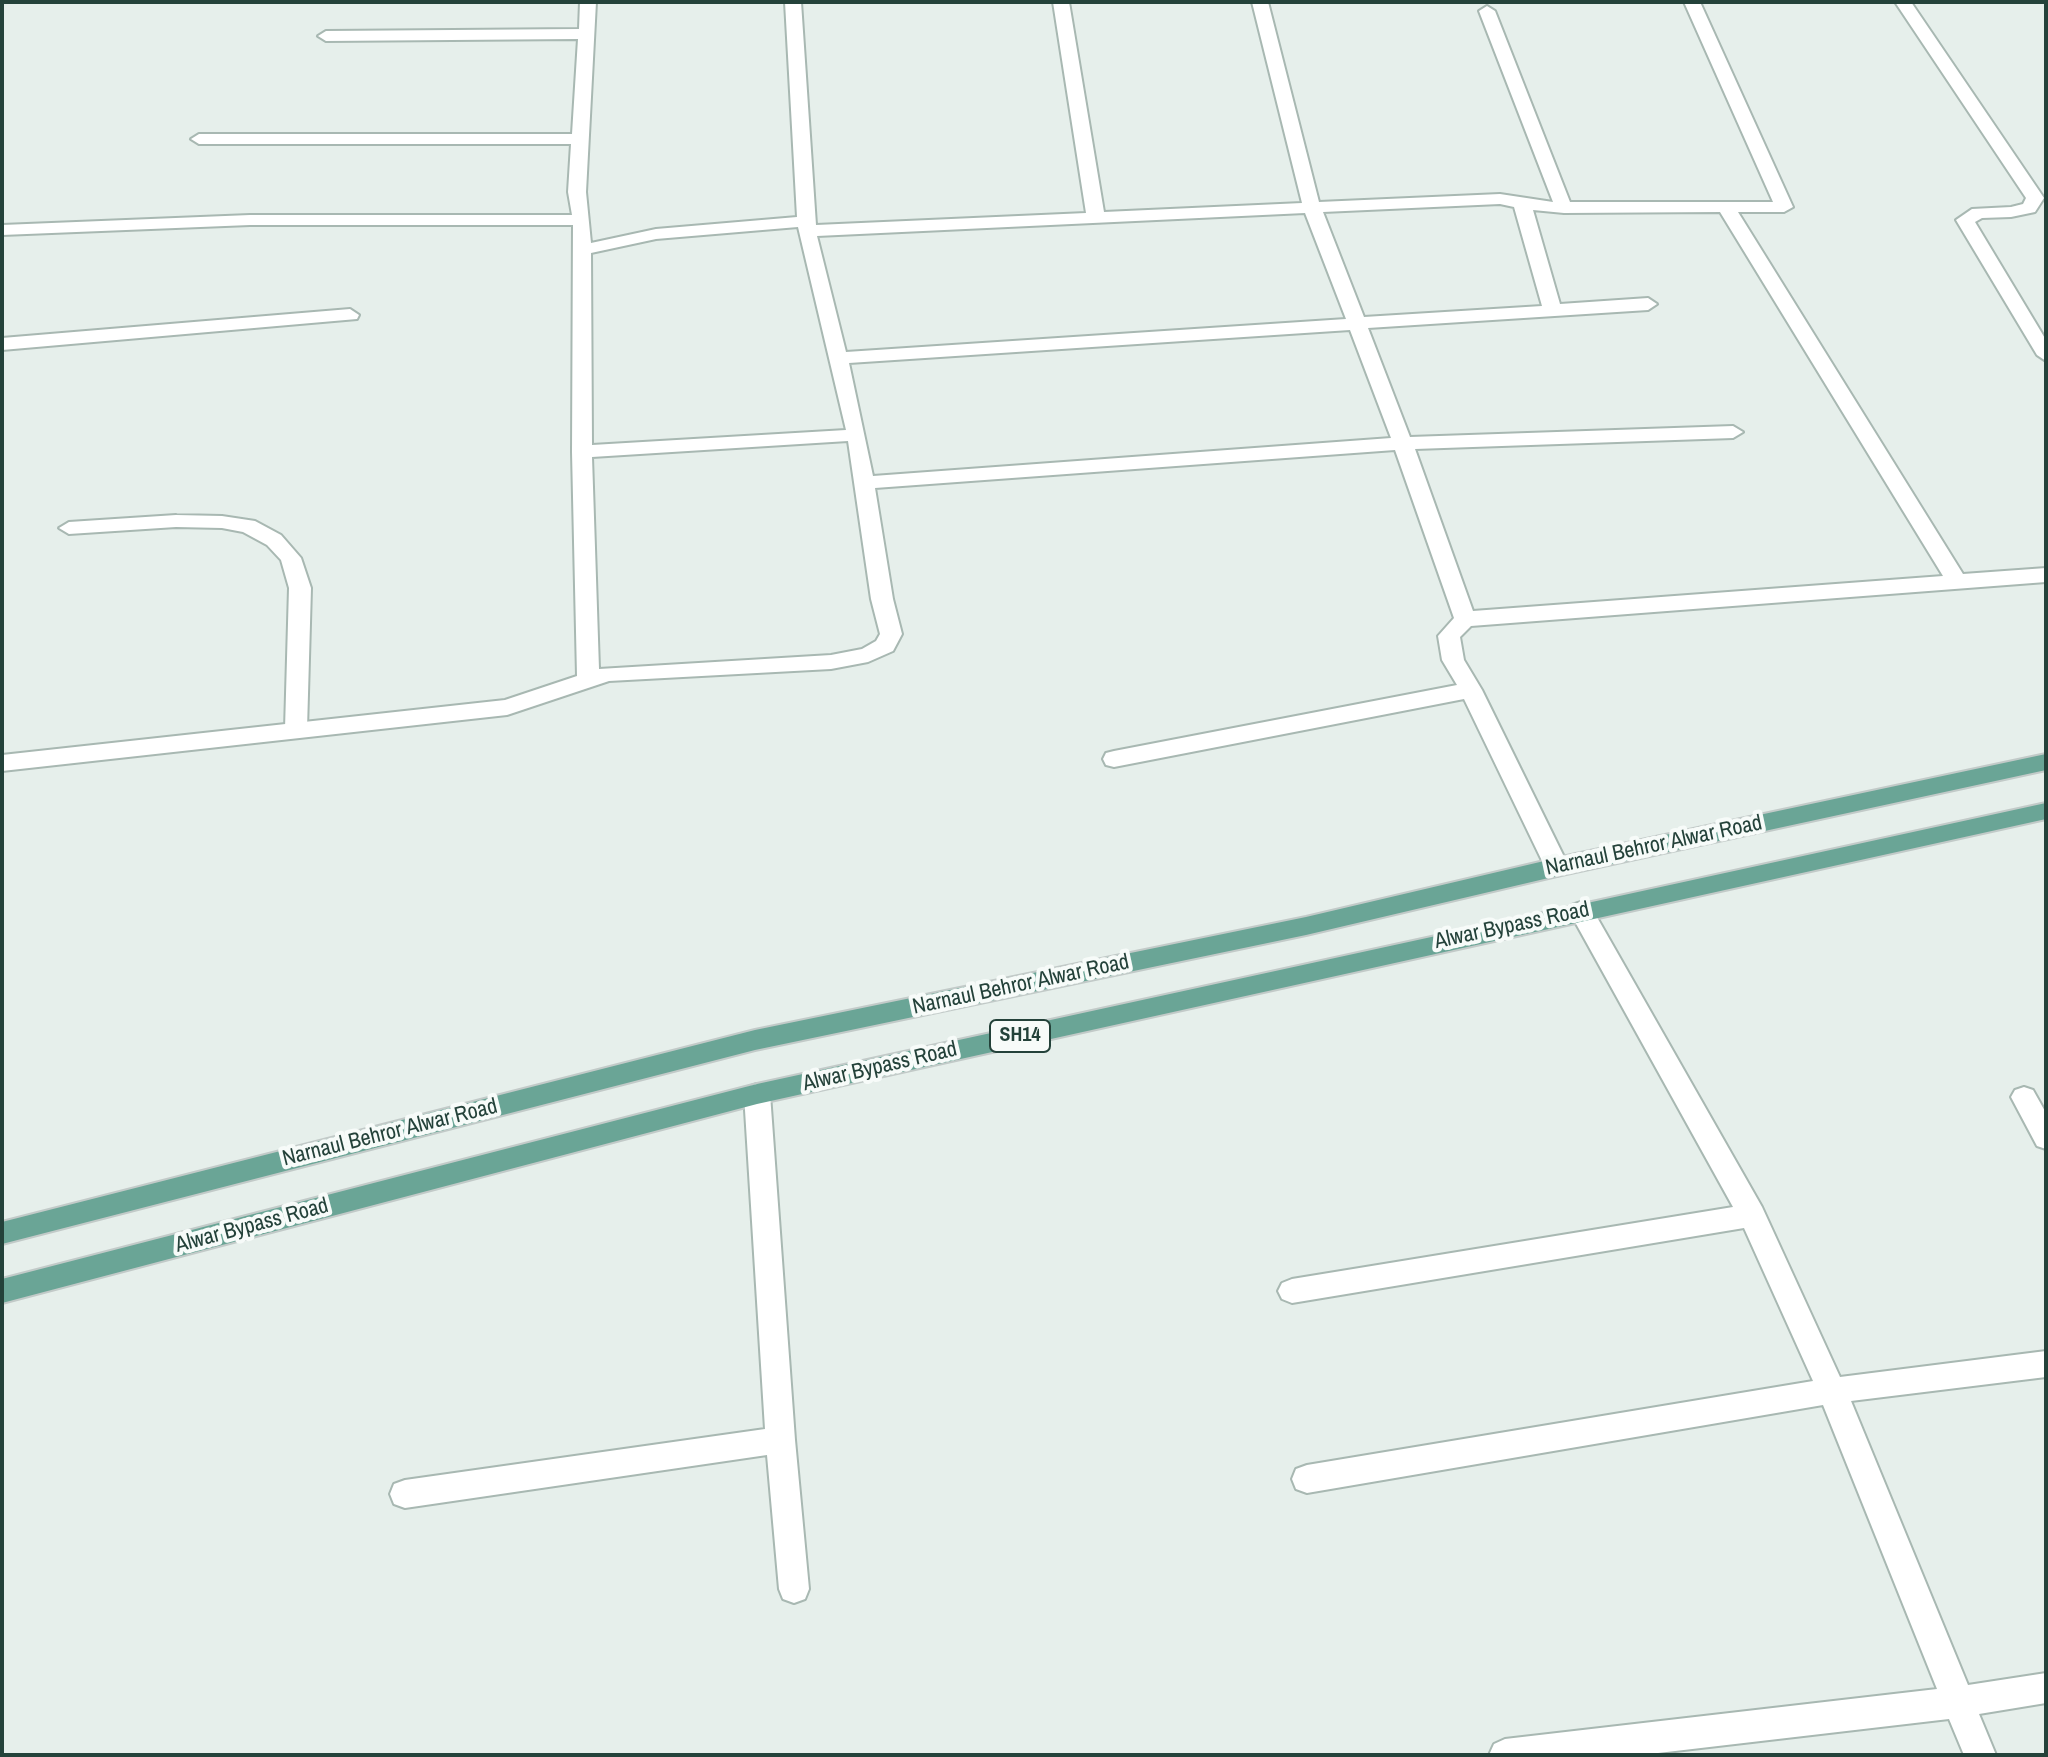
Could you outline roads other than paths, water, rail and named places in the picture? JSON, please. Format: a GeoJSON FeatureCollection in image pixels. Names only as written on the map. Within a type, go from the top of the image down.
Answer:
{"type":"FeatureCollection","features":[{"type":"Feature","properties":{"kind":"main road","name":"Narnaul Behror Alwar Road"},"geometry":{"type":"LineString","coordinates":[[2,1233],[755,1040],[1306,926],[1557,867],[2046,762]]}},
{"type":"Feature","properties":{"kind":"main road","name":"Alwar Bypass Road"},"geometry":{"type":"LineString","coordinates":[[2,1291],[757,1094],[2046,811]]}},
{"type":"Feature","properties":{"kind":"street"},"geometry":{"type":"LineString","coordinates":[[588,2],[577,192],[582,220],[582,452],[588,679]]}},
{"type":"Feature","properties":{"kind":"street"},"geometry":{"type":"LineString","coordinates":[[2,763],[507,707],[588,679],[636,670],[831,662],[868,655],[885,646],[891,634],[882,599],[857,435],[807,226],[793,2]]}},
{"type":"Feature","properties":{"kind":"street"},"geometry":{"type":"LineString","coordinates":[[1061,2],[1096,218]]}},
{"type":"Feature","properties":{"kind":"street"},"geometry":{"type":"LineString","coordinates":[[1260,2],[1312,208],[1403,443],[1465,619]]}},
{"type":"Feature","properties":{"kind":"street"},"geometry":{"type":"LineString","coordinates":[[582,250],[671,232],[1096,218],[1500,199],[1564,208],[1784,207],[1692,2]]}},
{"type":"Feature","properties":{"kind":"street"},"geometry":{"type":"LineString","coordinates":[[1903,2],[2035,198],[2029,208],[1978,213],[1965,220],[2046,355]]}},
{"type":"Feature","properties":{"kind":"street"},"geometry":{"type":"LineString","coordinates":[[1487,11],[1564,208]]}},
{"type":"Feature","properties":{"kind":"street"},"geometry":{"type":"LineString","coordinates":[[326,36],[585,34]]}},
{"type":"Feature","properties":{"kind":"street"},"geometry":{"type":"LineString","coordinates":[[199,139],[580,139]]}},
{"type":"Feature","properties":{"kind":"street"},"geometry":{"type":"LineString","coordinates":[[1522,203],[1553,311]]}},
{"type":"Feature","properties":{"kind":"street"},"geometry":{"type":"LineString","coordinates":[[1726,207],[1957,582]]}},
{"type":"Feature","properties":{"kind":"street"},"geometry":{"type":"LineString","coordinates":[[2,230],[250,220],[582,220]]}},
{"type":"Feature","properties":{"kind":"street"},"geometry":{"type":"LineString","coordinates":[[839,358],[1648,304]]}},
{"type":"Feature","properties":{"kind":"street"},"geometry":{"type":"LineString","coordinates":[[2,344],[350,315]]}},
{"type":"Feature","properties":{"kind":"street"},"geometry":{"type":"LineString","coordinates":[[865,483],[1403,443],[1733,432]]}},
{"type":"Feature","properties":{"kind":"street"},"geometry":{"type":"LineString","coordinates":[[582,452],[857,435]]}},
{"type":"Feature","properties":{"kind":"street"},"geometry":{"type":"LineString","coordinates":[[69,528],[222,522],[248,526],[274,540],[291,558],[300,588],[296,729]]}},
{"type":"Feature","properties":{"kind":"street"},"geometry":{"type":"LineString","coordinates":[[1557,867],[1471,690],[1453,660],[1449,636],[1465,619],[2046,575]]}},
{"type":"Feature","properties":{"kind":"street"},"geometry":{"type":"LineString","coordinates":[[1114,759],[1471,690]]}},
{"type":"Feature","properties":{"kind":"street"},"geometry":{"type":"LineString","coordinates":[[1581,911],[1752,1215],[1832,1391],[1980,1755]]}},
{"type":"Feature","properties":{"kind":"street"},"geometry":{"type":"LineString","coordinates":[[757,1094],[780,1440],[794,1589]]}},
{"type":"Feature","properties":{"kind":"street"},"geometry":{"type":"LineString","coordinates":[[2024,1097],[2046,1138]]}},
{"type":"Feature","properties":{"kind":"street"},"geometry":{"type":"LineString","coordinates":[[1292,1291],[1752,1215]]}},
{"type":"Feature","properties":{"kind":"street"},"geometry":{"type":"LineString","coordinates":[[1307,1479],[1832,1391],[2046,1364]]}},
{"type":"Feature","properties":{"kind":"street"},"geometry":{"type":"LineString","coordinates":[[405,1494],[780,1440]]}},
{"type":"Feature","properties":{"kind":"street"},"geometry":{"type":"LineString","coordinates":[[1505,1755],[1960,1702],[2046,1688]]}}]}
